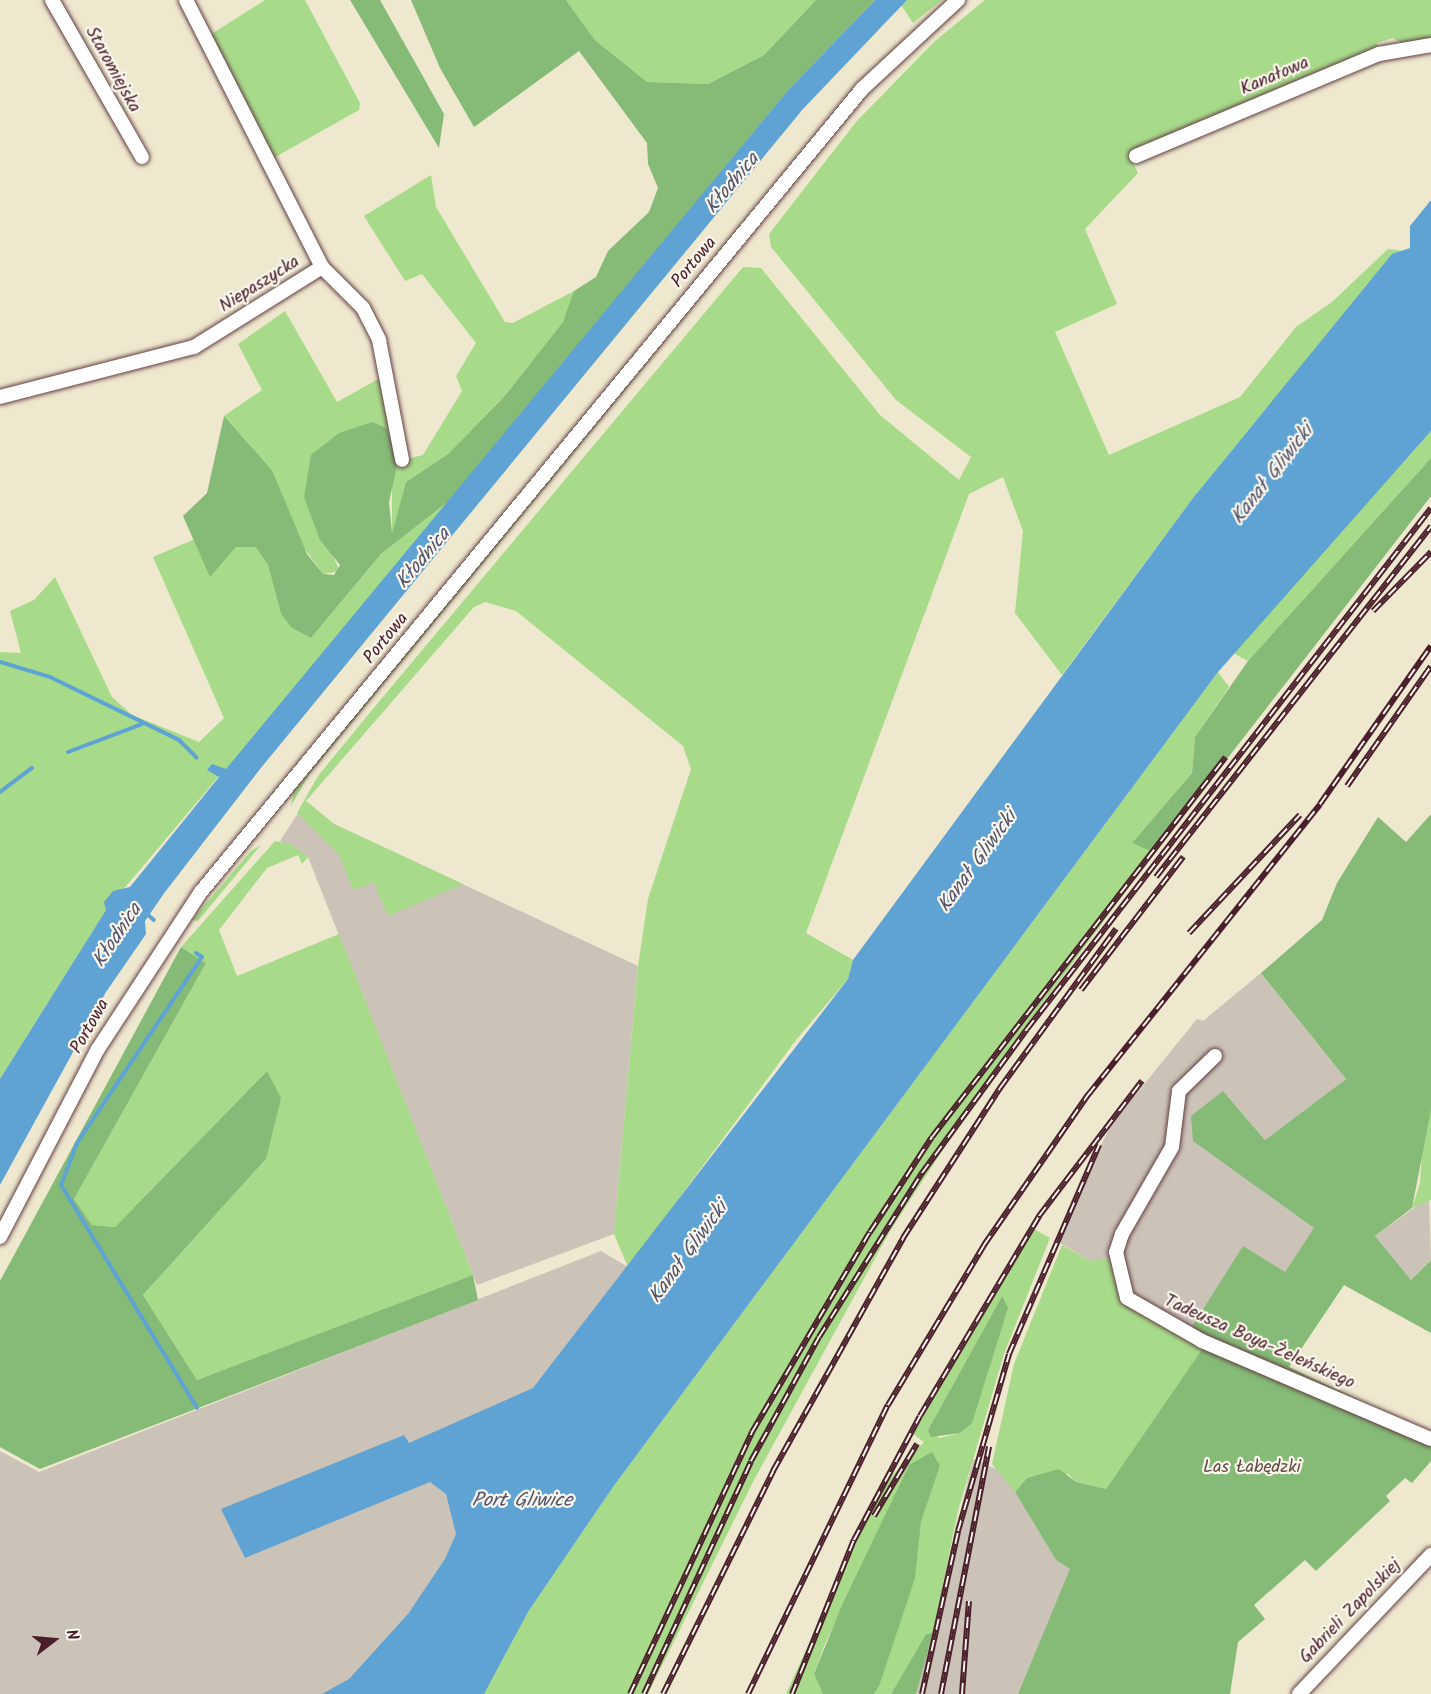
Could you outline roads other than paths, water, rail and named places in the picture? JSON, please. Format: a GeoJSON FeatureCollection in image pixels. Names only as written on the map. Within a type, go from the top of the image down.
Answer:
{"type":"FeatureCollection","features":[{"type":"Feature","properties":{"kind":"street","name":"Staromiejska"},"geometry":{"type":"LineString","coordinates":[[52,0],[142,158]]}},
{"type":"Feature","properties":{"kind":"street","name":"Niepaszycka"},"geometry":{"type":"LineString","coordinates":[[0,397],[194,347],[322,267],[186,0]]}},
{"type":"Feature","properties":{"kind":"street","name":"Portowa"},"geometry":{"type":"LineString","coordinates":[[0,1237],[98,1049],[200,893],[862,89],[958,0]]}},
{"type":"Feature","properties":{"kind":"street","name":"Kanałowa"},"geometry":{"type":"LineString","coordinates":[[1136,156],[1379,54],[1431,45]]}},
{"type":"Feature","properties":{"kind":"street"},"geometry":{"type":"LineString","coordinates":[[322,267],[363,308],[379,340],[402,460]]}},
{"type":"Feature","properties":{"kind":"street","name":"Tadeusza Boya-Żeleńskiego"},"geometry":{"type":"LineString","coordinates":[[1215,1056],[1179,1091],[1172,1147],[1122,1234],[1116,1252],[1127,1298],[1202,1341],[1431,1439]]}},
{"type":"Feature","properties":{"kind":"street","name":"Gabrieli Zapolskiej"},"geometry":{"type":"LineString","coordinates":[[1299,1694],[1431,1555]]}},
{"type":"Feature","properties":{"kind":"water","name":"Kłodnica"},"geometry":{"type":"Polygon","coordinates":[[[875,0],[907,0],[803,109],[260,769],[165,892],[145,921],[146,934],[106,992],[0,1185],[0,1079],[106,910],[104,902],[113,891],[130,887],[219,777],[207,770],[212,764],[226,769],[790,88],[875,0]]]}},
{"type":"Feature","properties":{"kind":"water"},"geometry":{"type":"Polygon","coordinates":[[[1431,200],[1431,431],[1218,672],[613,1487],[528,1612],[484,1694],[322,1694],[349,1679],[408,1614],[445,1559],[456,1534],[446,1494],[430,1482],[245,1558],[221,1509],[404,1435],[409,1443],[533,1388],[848,979],[853,960],[1193,498],[1392,254],[1410,248],[1410,226],[1431,200]]]}},
{"type":"Feature","properties":{"kind":"waterway"},"geometry":{"type":"LineString","coordinates":[[0,662],[50,677],[179,740],[197,758]]}},
{"type":"Feature","properties":{"kind":"waterway"},"geometry":{"type":"LineString","coordinates":[[68,752],[142,724]]}},
{"type":"Feature","properties":{"kind":"waterway"},"geometry":{"type":"LineString","coordinates":[[0,792],[32,768]]}},
{"type":"Feature","properties":{"kind":"waterway","name":"Kłodnica"},"geometry":{"type":"LineString","coordinates":[[147,914],[154,920]]}},
{"type":"Feature","properties":{"kind":"waterway"},"geometry":{"type":"LineString","coordinates":[[196,953],[202,957],[77,1143],[61,1185],[197,1408]]}},
{"type":"Feature","properties":{"kind":"railway"},"geometry":{"type":"LineString","coordinates":[[644,1694],[751,1461],[819,1337],[922,1173],[1027,1029],[1431,508]]}},
{"type":"Feature","properties":{"kind":"railway"},"geometry":{"type":"LineString","coordinates":[[1156,877],[1431,526]]}},
{"type":"Feature","properties":{"kind":"railway"},"geometry":{"type":"LineString","coordinates":[[1373,611],[1431,552]]}},
{"type":"Feature","properties":{"kind":"railway"},"geometry":{"type":"LineString","coordinates":[[748,1694],[888,1405],[984,1245],[1088,1095],[1320,804],[1431,646]]}},
{"type":"Feature","properties":{"kind":"railway"},"geometry":{"type":"LineString","coordinates":[[1347,786],[1431,666]]}},
{"type":"Feature","properties":{"kind":"railway"},"geometry":{"type":"LineString","coordinates":[[630,1694],[752,1432],[870,1232],[932,1137],[1226,757]]}},
{"type":"Feature","properties":{"kind":"railway"},"geometry":{"type":"LineString","coordinates":[[1189,933],[1300,815]]}},
{"type":"Feature","properties":{"kind":"railway"},"geometry":{"type":"LineString","coordinates":[[1081,990],[1183,857]]}},
{"type":"Feature","properties":{"kind":"railway"},"geometry":{"type":"LineString","coordinates":[[663,1694],[773,1471],[903,1238],[1000,1088],[1116,929]]}},
{"type":"Feature","properties":{"kind":"railway"},"geometry":{"type":"LineString","coordinates":[[792,1694],[854,1540],[920,1416],[1039,1216],[1142,1081]]}},
{"type":"Feature","properties":{"kind":"railway"},"geometry":{"type":"LineString","coordinates":[[922,1694],[958,1531],[1009,1354],[1099,1145]]}},
{"type":"Feature","properties":{"kind":"railway"},"geometry":{"type":"LineString","coordinates":[[874,1516],[917,1444]]}},
{"type":"Feature","properties":{"kind":"railway"},"geometry":{"type":"LineString","coordinates":[[941,1694],[989,1447]]}},
{"type":"Feature","properties":{"kind":"railway"},"geometry":{"type":"LineString","coordinates":[[962,1694],[969,1601]]}},
{"type":"Feature","properties":{"kind":"water label","name":"Kanał Gliwicki"},"geometry":{"type":"Point","coordinates":[1273,475]}},
{"type":"Feature","properties":{"kind":"water label","name":"Kanał Gliwicki"},"geometry":{"type":"Point","coordinates":[978,862]}},
{"type":"Feature","properties":{"kind":"water label","name":"Kanał Gliwicki"},"geometry":{"type":"Point","coordinates":[689,1253]}},
{"type":"Feature","properties":{"kind":"water label","name":"Port Gliwice"},"geometry":{"type":"Point","coordinates":[522,1501]}},
{"type":"Feature","properties":{"kind":"park label","name":"Las Łabędzki"},"geometry":{"type":"Point","coordinates":[1252,1468]}}]}
